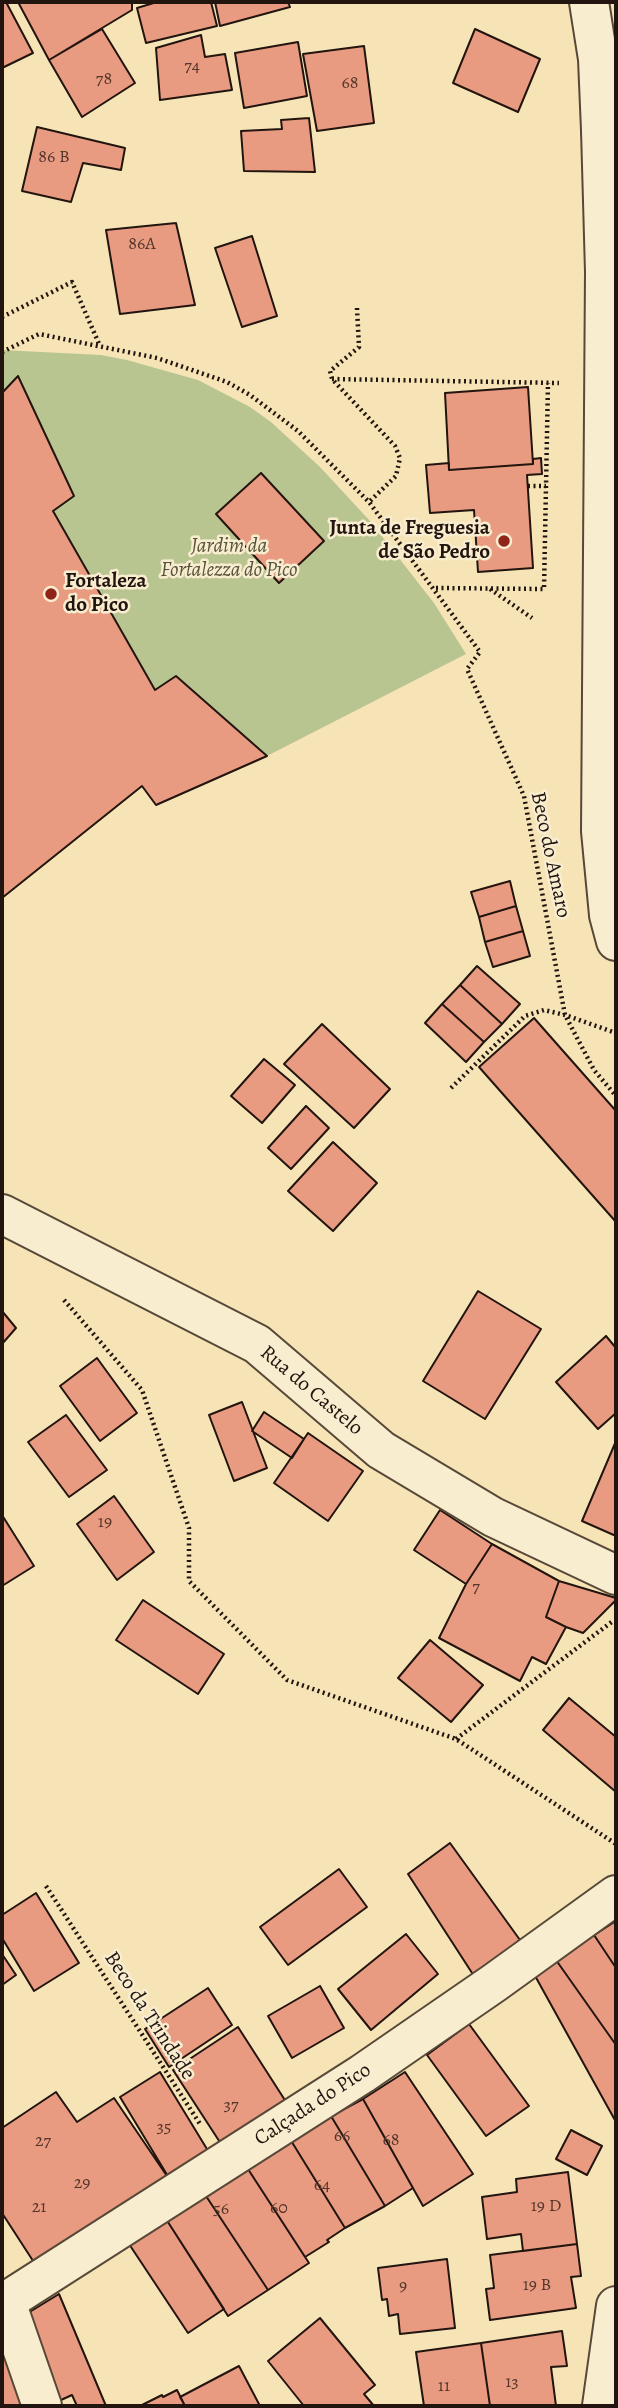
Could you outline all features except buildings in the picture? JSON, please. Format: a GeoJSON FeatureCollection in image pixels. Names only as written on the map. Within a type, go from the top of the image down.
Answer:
{"type":"FeatureCollection","features":[{"type":"Feature","properties":{"kind":"street"},"geometry":{"type":"LineString","coordinates":[[589,2],[609,130],[604,240],[601,831],[609,915],[616,941]]}},
{"type":"Feature","properties":{"kind":"street","name":"Rua do Castelo"},"geometry":{"type":"LineString","coordinates":[[2,1214],[257,1344],[381,1450],[493,1517],[616,1575]]}},
{"type":"Feature","properties":{"kind":"street","name":"Calçada do Pico"},"geometry":{"type":"LineString","coordinates":[[4,2303],[362,2074],[616,1895]]}},
{"type":"Feature","properties":{"kind":"street"},"geometry":{"type":"LineString","coordinates":[[4,2303],[43,2406]]}},
{"type":"Feature","properties":{"kind":"street"},"geometry":{"type":"LineString","coordinates":[[602,2406],[616,2306]]}},
{"type":"Feature","properties":{"kind":"path"},"geometry":{"type":"LineString","coordinates":[[2,317],[72,282],[100,346]]}},
{"type":"Feature","properties":{"kind":"path"},"geometry":{"type":"LineString","coordinates":[[357,308],[359,347],[330,371],[332,379],[396,446],[400,458],[396,476],[369,502]]}},
{"type":"Feature","properties":{"kind":"path"},"geometry":{"type":"LineString","coordinates":[[2,352],[39,334],[191,369],[227,382],[250,395],[298,431],[369,502],[435,588],[544,589],[548,383]]}},
{"type":"Feature","properties":{"kind":"path"},"geometry":{"type":"LineString","coordinates":[[332,379],[559,383],[559,396]]}},
{"type":"Feature","properties":{"kind":"path"},"geometry":{"type":"LineString","coordinates":[[528,486],[546,486]]}},
{"type":"Feature","properties":{"kind":"path","name":"Beco do Amaro"},"geometry":{"type":"LineString","coordinates":[[435,588],[480,652],[467,669],[524,796],[565,1015],[594,1070],[616,1096]]}},
{"type":"Feature","properties":{"kind":"path"},"geometry":{"type":"LineString","coordinates":[[490,589],[532,618]]}},
{"type":"Feature","properties":{"kind":"path"},"geometry":{"type":"LineString","coordinates":[[451,1088],[525,1016],[544,1010],[616,1033]]}},
{"type":"Feature","properties":{"kind":"path"},"geometry":{"type":"LineString","coordinates":[[63,1298],[142,1390],[189,1528],[189,1581],[287,1680],[456,1739],[616,1844]]}},
{"type":"Feature","properties":{"kind":"path"},"geometry":{"type":"LineString","coordinates":[[456,1739],[616,1618]]}},
{"type":"Feature","properties":{"kind":"path","name":"Beco da Trindade"},"geometry":{"type":"LineString","coordinates":[[46,1886],[225,2163]]}},
{"type":"Feature","properties":{"kind":"green space","name":"Jardim da Fortalezza do Pico"},"geometry":{"type":"Polygon","coordinates":[[[2,350],[101,355],[127,360],[198,380],[250,407],[271,422],[320,467],[370,521],[434,603],[466,654],[267,756],[155,690],[53,511],[74,496],[18,377],[2,393],[2,350]]]}},
{"type":"Feature","properties":{"kind":"place","name":"Junta de Freguesia de São Pedro"},"geometry":{"type":"Point","coordinates":[504,541]}},
{"type":"Feature","properties":{"kind":"place","name":"Fortaleza do Pico"},"geometry":{"type":"Point","coordinates":[51,594]}}]}
